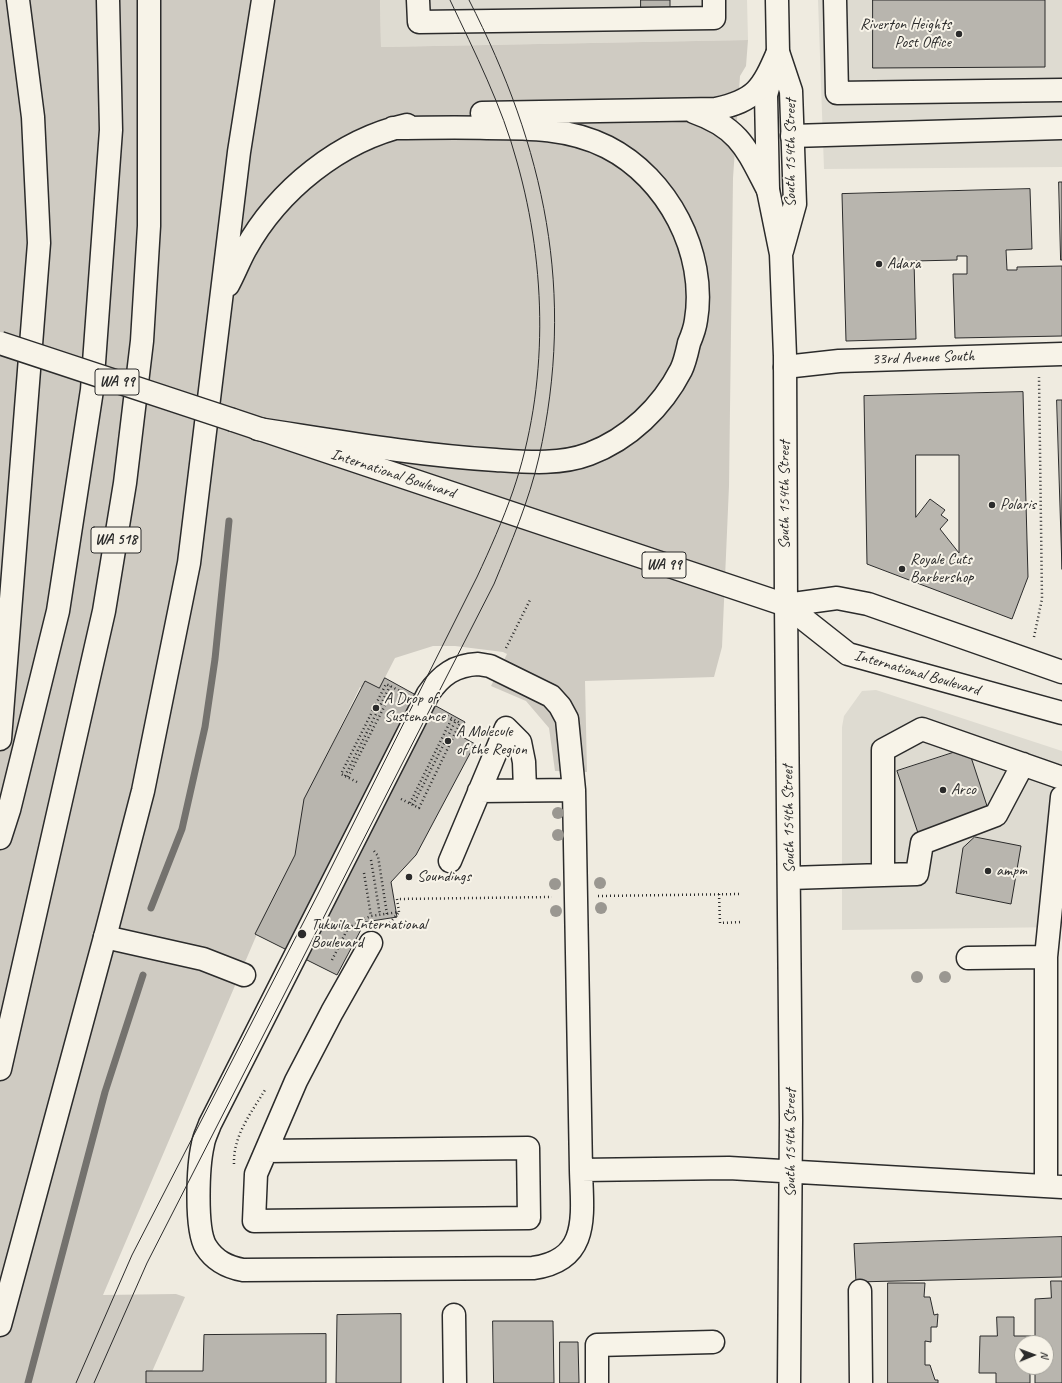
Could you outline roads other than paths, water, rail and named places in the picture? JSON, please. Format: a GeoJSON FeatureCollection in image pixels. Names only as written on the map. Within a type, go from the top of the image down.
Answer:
{"type":"FeatureCollection","features":[{"type":"Feature","properties":{"kind":"main road"},"geometry":{"type":"LineString","coordinates":[[0,739],[39,243],[33,117],[18,0]]}},
{"type":"Feature","properties":{"kind":"main road","name":"WA 518"},"geometry":{"type":"LineString","coordinates":[[0,838],[10,810],[58,611],[92,390],[111,130],[108,0]]}},
{"type":"Feature","properties":{"kind":"main road","name":"WA 518"},"geometry":{"type":"LineString","coordinates":[[0,1069],[104,611],[125,483],[142,341],[149,226],[149,0]]}},
{"type":"Feature","properties":{"kind":"main road"},"geometry":{"type":"LineString","coordinates":[[0,1325],[143,791],[189,563],[239,152],[263,0]]}},
{"type":"Feature","properties":{"kind":"main road"},"geometry":{"type":"LineString","coordinates":[[418,0],[419,22],[714,9]]}},
{"type":"Feature","properties":{"kind":"main road","name":"South 154th Street"},"geometry":{"type":"LineString","coordinates":[[777,0],[778,52],[766,96],[768,190],[781,254],[785,367],[786,605],[790,878],[791,1170],[789,1383]]}},
{"type":"Feature","properties":{"kind":"main road"},"geometry":{"type":"LineString","coordinates":[[835,0],[837,93],[1062,90]]}},
{"type":"Feature","properties":{"kind":"main road"},"geometry":{"type":"LineString","coordinates":[[220,303],[246,249],[269,214],[300,182],[331,158],[361,141],[393,128],[442,117],[483,113],[689,110],[716,109],[736,105],[753,95],[766,80],[778,52]]}},
{"type":"Feature","properties":{"kind":"main road","name":"South 154th Street"},"geometry":{"type":"LineString","coordinates":[[778,52],[791,92],[795,204],[781,254]]}},
{"type":"Feature","properties":{"kind":"main road"},"geometry":{"type":"LineString","coordinates":[[689,110],[713,118],[740,139],[768,190]]}},
{"type":"Feature","properties":{"kind":"main road"},"geometry":{"type":"LineString","coordinates":[[258,429],[446,457],[546,462],[589,454],[622,437],[655,410],[682,369],[696,320],[697,279],[689,243],[669,202],[641,170],[609,148],[586,138],[560,132],[533,128],[393,128]]}},
{"type":"Feature","properties":{"kind":"main road"},"geometry":{"type":"LineString","coordinates":[[792,136],[1062,128]]}},
{"type":"Feature","properties":{"kind":"main road","name":"International Boulevard"},"geometry":{"type":"LineString","coordinates":[[0,343],[786,605],[848,654],[1062,713]]}},
{"type":"Feature","properties":{"kind":"main road","name":"33rd Avenue South"},"geometry":{"type":"LineString","coordinates":[[785,367],[839,361],[1062,354]]}},
{"type":"Feature","properties":{"kind":"main road","name":"International Boulevard"},"geometry":{"type":"LineString","coordinates":[[786,605],[837,598],[868,604],[1062,672]]}},
{"type":"Feature","properties":{"kind":"main road"},"geometry":{"type":"LineString","coordinates":[[478,664],[490,666],[551,696],[560,706],[567,718],[574,790],[582,1221],[578,1240],[568,1253],[554,1263],[533,1268],[243,1270],[232,1268],[221,1263],[212,1255],[201,1235],[200,1162],[203,1142],[210,1124],[435,684],[444,675],[454,669],[466,665],[478,664]]}},
{"type":"Feature","properties":{"kind":"main road"},"geometry":{"type":"LineString","coordinates":[[450,861],[506,728],[520,742],[524,762],[525,790]]}},
{"type":"Feature","properties":{"kind":"main road"},"geometry":{"type":"LineString","coordinates":[[883,875],[884,750],[922,729],[1062,778]]}},
{"type":"Feature","properties":{"kind":"main road"},"geometry":{"type":"LineString","coordinates":[[790,878],[917,874],[922,843],[996,815],[1022,764]]}},
{"type":"Feature","properties":{"kind":"main road"},"geometry":{"type":"LineString","coordinates":[[479,791],[574,790]]}},
{"type":"Feature","properties":{"kind":"main road"},"geometry":{"type":"LineString","coordinates":[[581,1170],[729,1168],[791,1170],[1054,1186],[1054,1143],[1046,956],[1062,797]]}},
{"type":"Feature","properties":{"kind":"main road"},"geometry":{"type":"LineString","coordinates":[[105,937],[203,959],[244,975]]}},
{"type":"Feature","properties":{"kind":"main road"},"geometry":{"type":"LineString","coordinates":[[266,1151],[528,1148],[529,1218],[254,1221],[256,1174],[296,1081],[332,1012],[372,943]]}},
{"type":"Feature","properties":{"kind":"main road"},"geometry":{"type":"LineString","coordinates":[[968,958],[1046,956]]}},
{"type":"Feature","properties":{"kind":"main road"},"geometry":{"type":"LineString","coordinates":[[860,1291],[861,1383]]}},
{"type":"Feature","properties":{"kind":"main road"},"geometry":{"type":"LineString","coordinates":[[454,1315],[455,1383]]}},
{"type":"Feature","properties":{"kind":"main road"},"geometry":{"type":"LineString","coordinates":[[597,1383],[597,1345],[713,1342]]}},
{"type":"Feature","properties":{"kind":"waterway"},"geometry":{"type":"LineString","coordinates":[[151,908],[182,829],[205,727],[215,659],[229,521]]}},
{"type":"Feature","properties":{"kind":"waterway"},"geometry":{"type":"LineString","coordinates":[[28,1383],[105,1092],[143,975]]}},
{"type":"Feature","properties":{"kind":"tram line"},"geometry":{"type":"LineString","coordinates":[[76,1383],[132,1255],[318,894],[477,577],[509,502],[525,451],[533,410],[538,369],[540,327],[534,243],[527,202],[511,141],[496,100],[450,0]]}},
{"type":"Feature","properties":{"kind":"tram line"},"geometry":{"type":"LineString","coordinates":[[94,1383],[147,1263],[494,584],[519,522],[535,473],[550,396],[554,337],[553,279],[546,222],[534,167],[517,111],[495,56],[469,0]]}},
{"type":"Feature","properties":{"kind":"place","name":"Riverton Heights Post Office"},"geometry":{"type":"Point","coordinates":[959,34]}},
{"type":"Feature","properties":{"kind":"place","name":"Adara"},"geometry":{"type":"Point","coordinates":[879,264]}},
{"type":"Feature","properties":{"kind":"place","name":"Polaris"},"geometry":{"type":"Point","coordinates":[992,505]}},
{"type":"Feature","properties":{"kind":"place","name":"Royale Cuts Barbershop"},"geometry":{"type":"Point","coordinates":[902,569]}},
{"type":"Feature","properties":{"kind":"place","name":"A Drop of Sustenance"},"geometry":{"type":"Point","coordinates":[376,708]}},
{"type":"Feature","properties":{"kind":"place","name":"A Molecule of the Region"},"geometry":{"type":"Point","coordinates":[448,741]}},
{"type":"Feature","properties":{"kind":"place","name":"Arco"},"geometry":{"type":"Point","coordinates":[943,790]}},
{"type":"Feature","properties":{"kind":"place","name":"ampm"},"geometry":{"type":"Point","coordinates":[988,871]}},
{"type":"Feature","properties":{"kind":"place","name":"Soundings"},"geometry":{"type":"Point","coordinates":[409,877]}},
{"type":"Feature","properties":{"kind":"place","name":"Tukwila International Boulevard"},"geometry":{"type":"Point","coordinates":[302,934]}}]}
